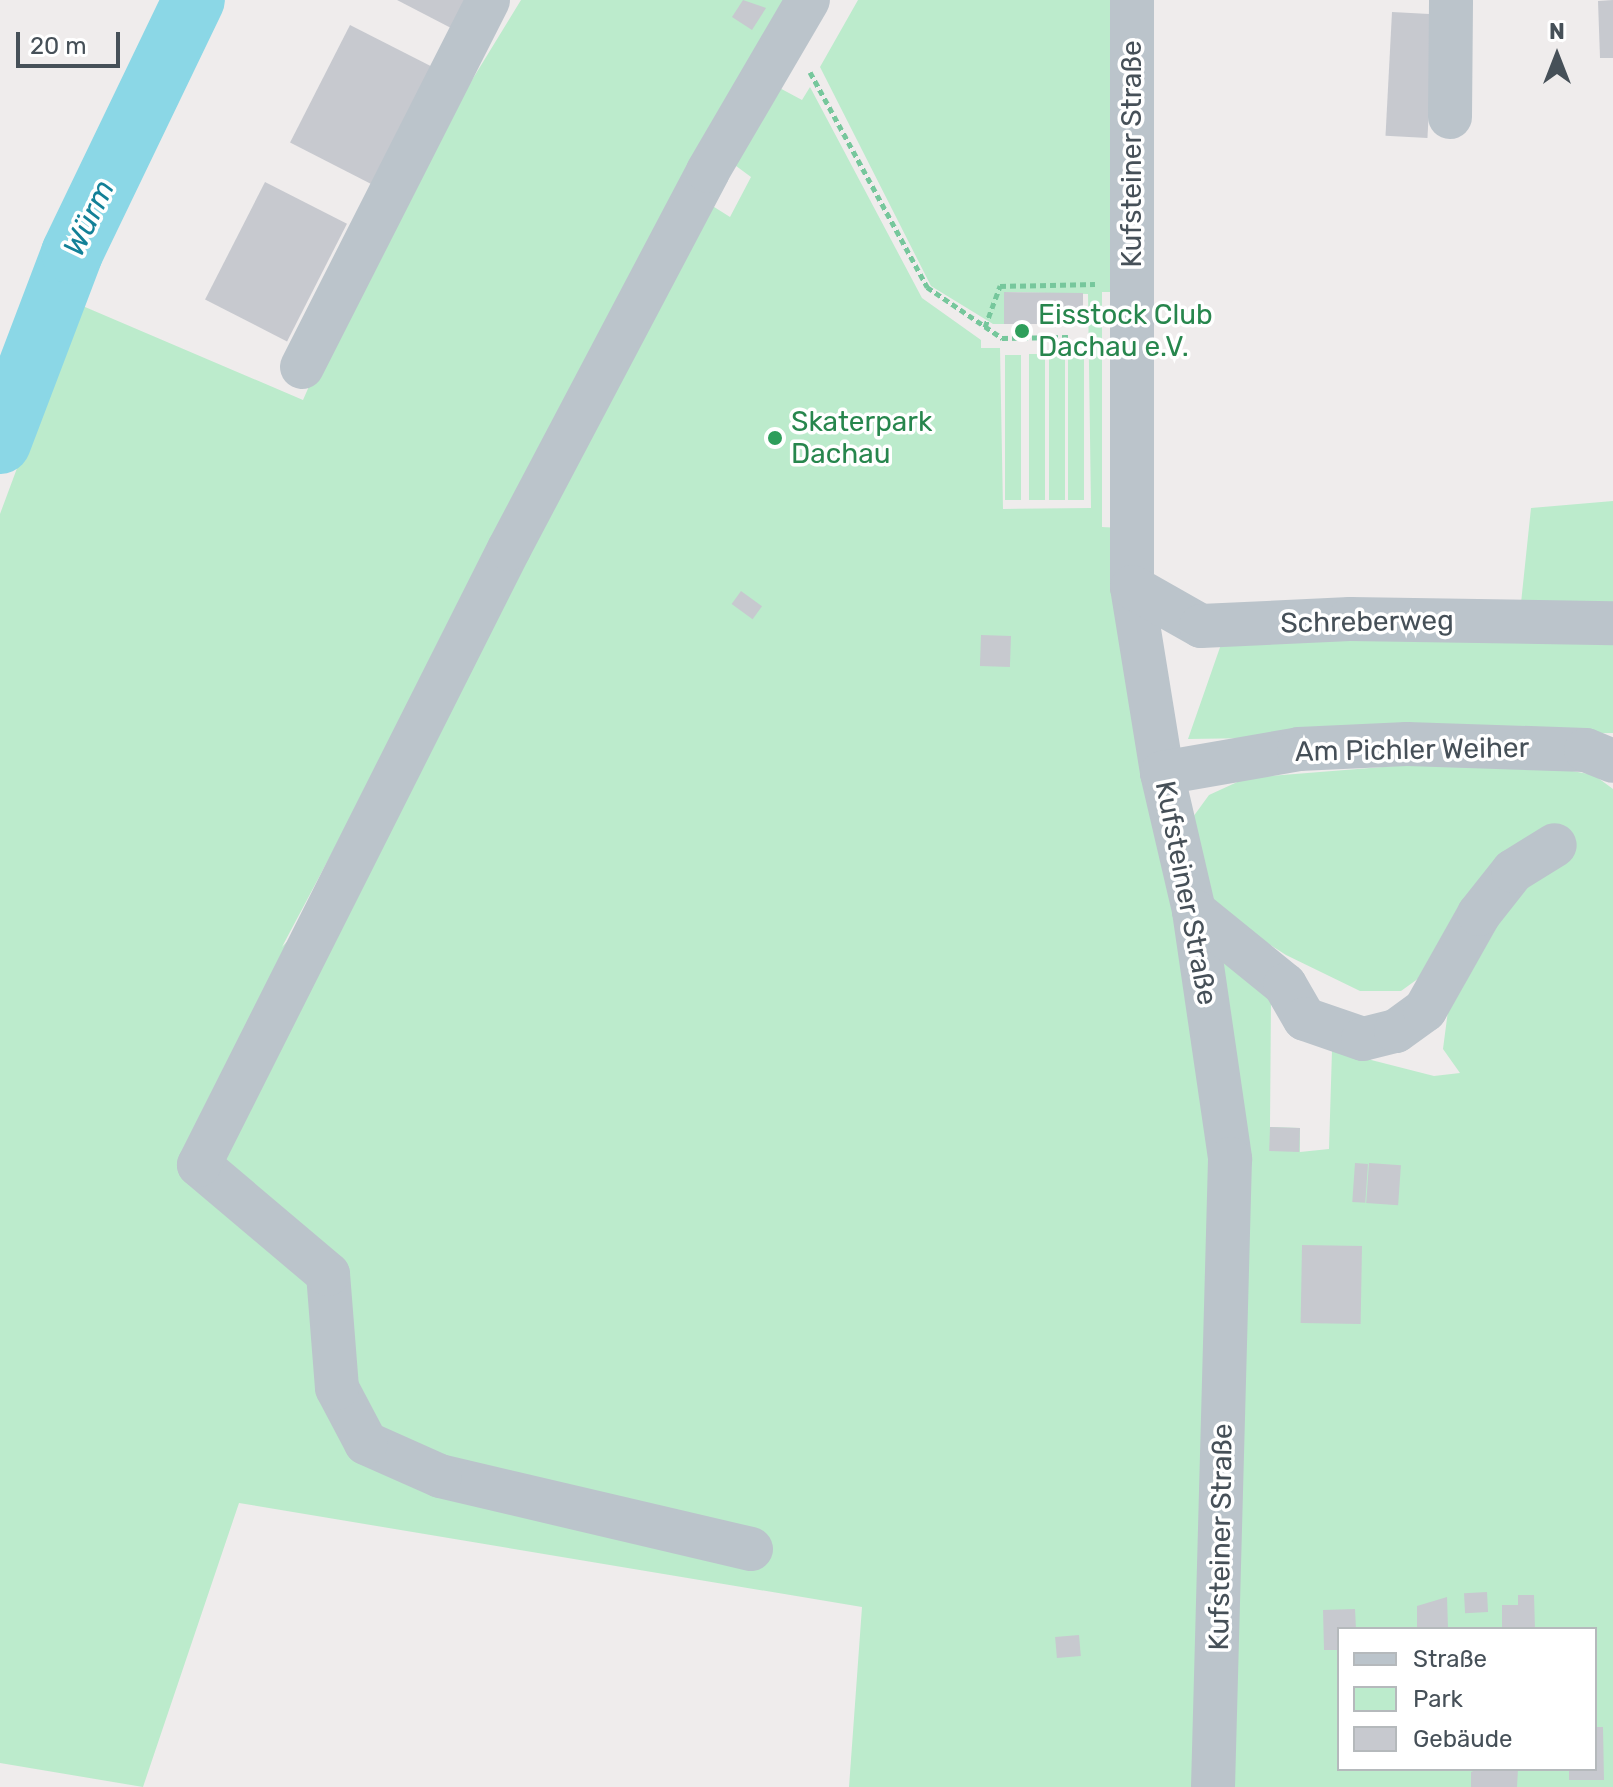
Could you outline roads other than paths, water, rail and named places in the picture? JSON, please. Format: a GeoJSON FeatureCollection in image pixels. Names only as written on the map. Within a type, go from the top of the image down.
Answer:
{"type":"FeatureCollection","features":[{"type":"Feature","properties":{"kind":"street"},"geometry":{"type":"LineString","coordinates":[[302,367],[488,0]]}},
{"type":"Feature","properties":{"kind":"street","name":"Kufsteiner Straße"},"geometry":{"type":"LineString","coordinates":[[1132,0],[1132,587],[1162,773],[1194,911],[1230,1159],[1213,1787]]}},
{"type":"Feature","properties":{"kind":"street"},"geometry":{"type":"LineString","coordinates":[[1450,117],[1451,0]]}},
{"type":"Feature","properties":{"kind":"street"},"geometry":{"type":"LineString","coordinates":[[751,1549],[440,1476],[366,1443],[337,1388],[328,1274],[199,1165],[509,549],[708,171],[799,18]]}},
{"type":"Feature","properties":{"kind":"street","name":"Schreberweg"},"geometry":{"type":"LineString","coordinates":[[1132,587],[1201,626],[1350,619],[1613,623]]}},
{"type":"Feature","properties":{"kind":"street","name":"Am Pichler Weiher"},"geometry":{"type":"LineString","coordinates":[[1162,773],[1299,749],[1407,744],[1586,750],[1613,761]]}},
{"type":"Feature","properties":{"kind":"street"},"geometry":{"type":"LineString","coordinates":[[1194,911],[1285,985],[1305,1019],[1363,1039],[1396,1031],[1425,1010],[1479,914],[1513,871],[1555,845]]}},
{"type":"Feature","properties":{"kind":"waterway","name":"Würm"},"geometry":{"type":"LineString","coordinates":[[0,443],[72,253],[194,0]]}},
{"type":"Feature","properties":{"kind":"place","name":"Eisstock Club Dachau e.V."},"geometry":{"type":"Point","coordinates":[1022,331]}},
{"type":"Feature","properties":{"kind":"place","name":"Skaterpark Dachau"},"geometry":{"type":"Point","coordinates":[775,438]}}]}
